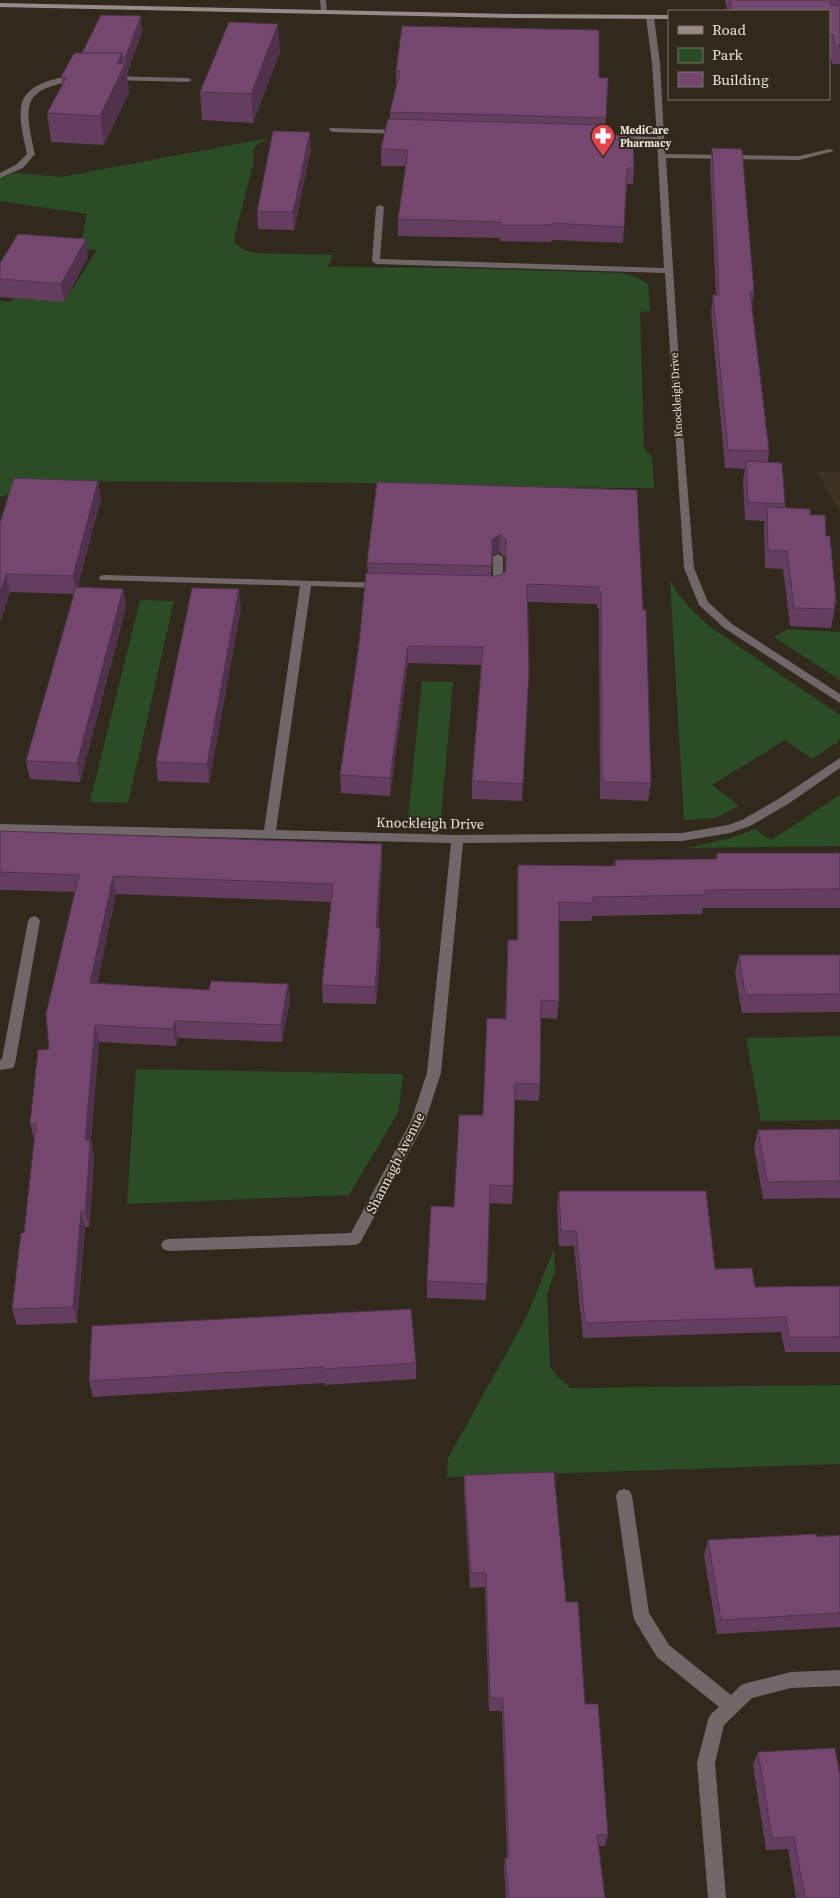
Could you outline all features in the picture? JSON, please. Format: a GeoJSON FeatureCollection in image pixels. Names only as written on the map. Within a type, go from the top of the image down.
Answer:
{"type":"FeatureCollection","features":[{"type":"Feature","properties":{"kind":"main road"},"geometry":{"type":"LineString","coordinates":[[0,5],[668,17]]}},
{"type":"Feature","properties":{"kind":"street"},"geometry":{"type":"LineString","coordinates":[[323,0],[325,11]]}},
{"type":"Feature","properties":{"kind":"street","name":"Knockleigh Drive"},"geometry":{"type":"LineString","coordinates":[[650,16],[656,63],[680,458],[689,568],[703,604],[728,626],[840,699]]}},
{"type":"Feature","properties":{"kind":"street"},"geometry":{"type":"LineString","coordinates":[[3,174],[20,166],[31,154],[26,129],[25,104],[37,89],[58,80],[84,78]]}},
{"type":"Feature","properties":{"kind":"street"},"geometry":{"type":"LineString","coordinates":[[100,78],[188,80]]}},
{"type":"Feature","properties":{"kind":"street"},"geometry":{"type":"LineString","coordinates":[[333,130],[410,132]]}},
{"type":"Feature","properties":{"kind":"street"},"geometry":{"type":"LineString","coordinates":[[609,138],[660,139]]}},
{"type":"Feature","properties":{"kind":"street"},"geometry":{"type":"LineString","coordinates":[[661,156],[799,158],[830,151]]}},
{"type":"Feature","properties":{"kind":"street"},"geometry":{"type":"LineString","coordinates":[[380,208],[376,261],[670,271]]}},
{"type":"Feature","properties":{"kind":"street"},"geometry":{"type":"LineString","coordinates":[[478,588],[498,589],[498,557]]}},
{"type":"Feature","properties":{"kind":"street"},"geometry":{"type":"LineString","coordinates":[[104,578],[392,586]]}},
{"type":"Feature","properties":{"kind":"street"},"geometry":{"type":"LineString","coordinates":[[269,835],[306,583]]}},
{"type":"Feature","properties":{"kind":"street","name":"Knockleigh Drive"},"geometry":{"type":"LineString","coordinates":[[0,828],[457,839],[682,837],[730,829],[746,823],[784,801],[840,762]]}},
{"type":"Feature","properties":{"kind":"street","name":"Shannagh Avenue"},"geometry":{"type":"LineString","coordinates":[[168,1245],[355,1239],[418,1122],[434,1073],[457,839]]}},
{"type":"Feature","properties":{"kind":"street"},"geometry":{"type":"LineString","coordinates":[[0,1065],[8,1064],[34,921]]}},
{"type":"Feature","properties":{"kind":"street"},"geometry":{"type":"LineString","coordinates":[[624,1496],[641,1615],[663,1652],[731,1706]]}},
{"type":"Feature","properties":{"kind":"street"},"geometry":{"type":"LineString","coordinates":[[717,1898],[706,1763],[717,1720],[747,1691],[791,1680],[840,1678]]}},
{"type":"Feature","properties":{"kind":"shaded area"},"geometry":{"type":"Polygon","coordinates":[[[817,472],[840,472],[840,512],[817,472]]]}},
{"type":"Feature","properties":{"kind":"green space"},"geometry":{"type":"Polygon","coordinates":[[[270,138],[259,143],[253,150],[254,161],[234,242],[244,250],[254,253],[333,255],[328,267],[457,268],[623,273],[636,277],[648,284],[650,311],[640,312],[644,448],[652,457],[654,488],[359,483],[63,481],[39,484],[0,497],[0,301],[10,302],[14,298],[64,302],[97,250],[80,248],[87,214],[0,201],[0,178],[16,173],[61,177],[270,138]]]}},
{"type":"Feature","properties":{"kind":"green space"},"geometry":{"type":"Polygon","coordinates":[[[670,580],[688,606],[713,629],[840,715],[840,738],[838,742],[812,759],[785,740],[712,785],[739,806],[716,818],[684,820],[670,580]]]}},
{"type":"Feature","properties":{"kind":"green space"},"geometry":{"type":"Polygon","coordinates":[[[140,600],[174,601],[128,803],[90,802],[140,600]]]}},
{"type":"Feature","properties":{"kind":"green space"},"geometry":{"type":"Polygon","coordinates":[[[788,629],[840,632],[840,680],[774,637],[788,629]]]}},
{"type":"Feature","properties":{"kind":"green space"},"geometry":{"type":"Polygon","coordinates":[[[422,681],[453,682],[441,818],[408,817],[422,681]]]}},
{"type":"Feature","properties":{"kind":"green space"},"geometry":{"type":"Polygon","coordinates":[[[840,795],[840,846],[687,848],[731,838],[755,829],[771,840],[840,795]]]}},
{"type":"Feature","properties":{"kind":"green space"},"geometry":{"type":"Polygon","coordinates":[[[840,1036],[840,1120],[761,1121],[746,1038],[840,1036]]]}},
{"type":"Feature","properties":{"kind":"green space"},"geometry":{"type":"Polygon","coordinates":[[[136,1069],[403,1074],[398,1113],[349,1195],[127,1204],[136,1069]]]}},
{"type":"Feature","properties":{"kind":"green space"},"geometry":{"type":"Polygon","coordinates":[[[554,1249],[555,1271],[547,1294],[550,1367],[571,1388],[840,1385],[840,1464],[447,1477],[448,1458],[526,1318],[554,1249]]]}},
{"type":"Feature","properties":{"kind":"building"},"geometry":{"type":"Polygon","coordinates":[[[730,0],[830,0],[831,5],[840,6],[840,45],[835,45],[833,34],[830,34],[830,10],[731,10],[730,0]]]}},
{"type":"Feature","properties":{"kind":"building"},"geometry":{"type":"Polygon","coordinates":[[[101,15],[141,16],[125,58],[122,58],[122,53],[82,53],[101,15]]]}},
{"type":"Feature","properties":{"kind":"building"},"geometry":{"type":"Polygon","coordinates":[[[229,22],[278,24],[251,94],[200,92],[229,22]]]}},
{"type":"Feature","properties":{"kind":"building"},"geometry":{"type":"Polygon","coordinates":[[[402,26],[599,30],[599,78],[608,78],[606,118],[390,112],[400,71],[396,71],[402,26]]]}},
{"type":"Feature","properties":{"kind":"building"},"geometry":{"type":"Polygon","coordinates":[[[74,53],[122,53],[117,64],[125,64],[100,116],[47,113],[66,78],[61,77],[74,53]]]}},
{"type":"Feature","properties":{"kind":"building"},"geometry":{"type":"Polygon","coordinates":[[[388,119],[606,125],[605,135],[633,135],[634,168],[627,168],[624,227],[552,223],[552,225],[501,225],[501,222],[398,219],[408,150],[381,149],[388,119]]]}},
{"type":"Feature","properties":{"kind":"building"},"geometry":{"type":"Polygon","coordinates":[[[273,131],[310,132],[293,212],[257,212],[273,131]]]}},
{"type":"Feature","properties":{"kind":"building"},"geometry":{"type":"Polygon","coordinates":[[[712,148],[742,149],[754,291],[750,291],[769,451],[728,450],[713,295],[719,295],[712,148]]]}},
{"type":"Feature","properties":{"kind":"building"},"geometry":{"type":"Polygon","coordinates":[[[18,234],[86,239],[61,284],[0,279],[0,263],[18,234]]]}},
{"type":"Feature","properties":{"kind":"building"},"geometry":{"type":"Polygon","coordinates":[[[746,461],[782,463],[785,504],[748,502],[746,461]]]}},
{"type":"Feature","properties":{"kind":"building"},"geometry":{"type":"Polygon","coordinates":[[[14,478],[98,481],[73,576],[6,574],[0,592],[0,523],[14,478]]]}},
{"type":"Feature","properties":{"kind":"building"},"geometry":{"type":"Polygon","coordinates":[[[377,482],[637,490],[643,610],[646,610],[651,783],[602,782],[601,591],[599,591],[599,587],[527,584],[529,671],[523,784],[472,781],[483,647],[408,646],[390,778],[340,775],[359,644],[366,573],[499,576],[506,571],[506,539],[500,535],[492,539],[492,566],[367,563],[377,482]]]}},
{"type":"Feature","properties":{"kind":"building"},"geometry":{"type":"Polygon","coordinates":[[[767,507],[810,509],[810,515],[825,515],[826,536],[830,536],[835,609],[794,608],[787,551],[768,550],[767,507]]]}},
{"type":"Feature","properties":{"kind":"building"},"geometry":{"type":"Polygon","coordinates":[[[76,587],[123,589],[77,763],[26,761],[76,587]]]}},
{"type":"Feature","properties":{"kind":"building"},"geometry":{"type":"Polygon","coordinates":[[[192,588],[239,589],[207,764],[156,762],[192,588]]]}},
{"type":"Feature","properties":{"kind":"building"},"geometry":{"type":"Polygon","coordinates":[[[0,831],[382,844],[376,928],[380,928],[375,987],[322,985],[333,884],[113,876],[90,983],[209,990],[211,981],[288,984],[281,1025],[175,1021],[173,1029],[95,1025],[85,1140],[90,1140],[88,1175],[85,1211],[81,1211],[73,1307],[12,1309],[21,1233],[24,1233],[36,1124],[30,1124],[38,1050],[49,1049],[46,1014],[79,875],[0,872],[0,831]]]}},
{"type":"Feature","properties":{"kind":"building"},"geometry":{"type":"Polygon","coordinates":[[[717,853],[840,853],[840,889],[705,890],[705,895],[593,897],[593,903],[559,902],[559,1001],[541,1000],[540,1084],[515,1083],[513,1186],[490,1185],[487,1284],[427,1281],[431,1206],[454,1207],[459,1115],[483,1115],[487,1018],[506,1019],[508,940],[518,940],[518,865],[616,866],[615,860],[717,859],[717,853]]]}},
{"type":"Feature","properties":{"kind":"building"},"geometry":{"type":"Polygon","coordinates":[[[739,955],[840,955],[840,994],[745,995],[739,955]]]}},
{"type":"Feature","properties":{"kind":"building"},"geometry":{"type":"Polygon","coordinates":[[[840,1129],[840,1181],[767,1182],[758,1130],[840,1129]]]}},
{"type":"Feature","properties":{"kind":"building"},"geometry":{"type":"Polygon","coordinates":[[[559,1191],[706,1191],[715,1269],[752,1268],[755,1287],[840,1286],[840,1337],[789,1337],[786,1317],[585,1323],[576,1231],[561,1231],[559,1191]]]}},
{"type":"Feature","properties":{"kind":"building"},"geometry":{"type":"Polygon","coordinates":[[[411,1309],[416,1363],[89,1381],[92,1326],[411,1309]]]}},
{"type":"Feature","properties":{"kind":"building"},"geometry":{"type":"Polygon","coordinates":[[[554,1472],[566,1602],[578,1602],[585,1704],[598,1704],[608,1834],[597,1835],[605,1898],[509,1898],[505,1858],[509,1858],[503,1698],[490,1698],[486,1573],[471,1573],[464,1475],[554,1472]]]}},
{"type":"Feature","properties":{"kind":"building"},"geometry":{"type":"Polygon","coordinates":[[[816,1534],[817,1537],[840,1535],[840,1613],[721,1620],[708,1540],[816,1534]]]}},
{"type":"Feature","properties":{"kind":"building"},"geometry":{"type":"Polygon","coordinates":[[[835,1748],[840,1775],[840,1898],[805,1898],[794,1837],[772,1838],[758,1752],[835,1748]]]}},
{"type":"Feature","properties":{"kind":"place","name":"MediCare Pharmacy"},"geometry":{"type":"Point","coordinates":[603,157]}}]}
